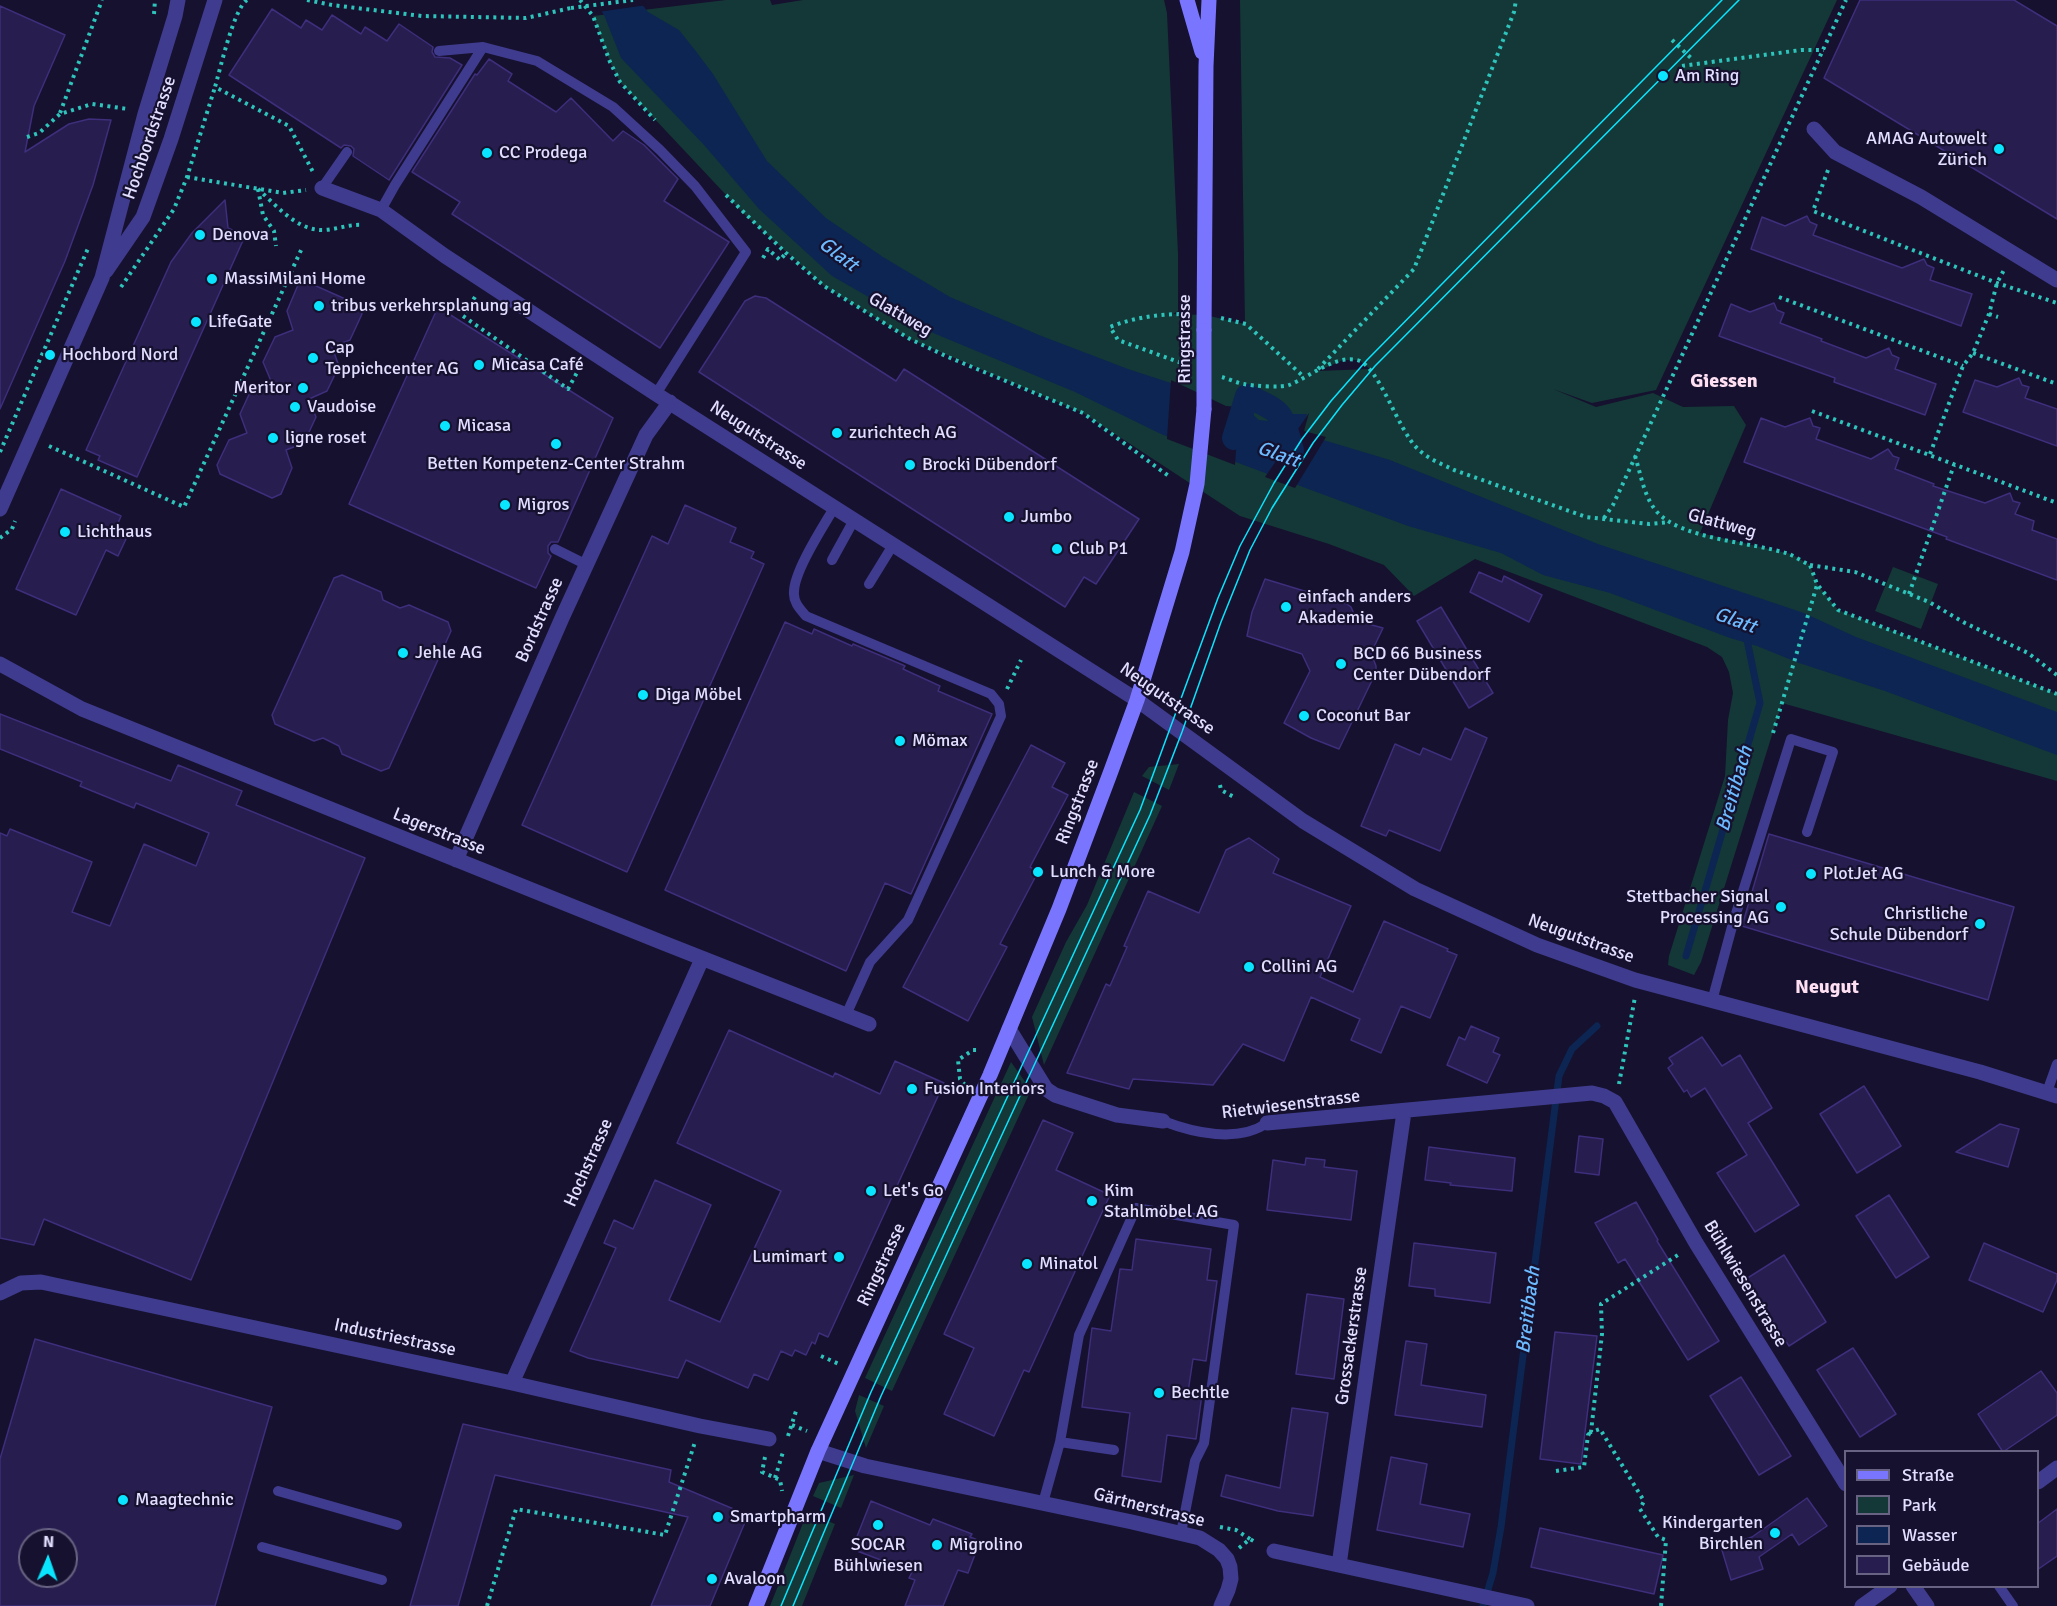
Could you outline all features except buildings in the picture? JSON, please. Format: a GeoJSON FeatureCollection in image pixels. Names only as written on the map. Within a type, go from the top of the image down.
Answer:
{"type":"FeatureCollection","features":[{"type":"Feature","properties":{"kind":"main road","name":"Ringstrasse"},"geometry":{"type":"LineString","coordinates":[[1187,0],[1206,66]]}},
{"type":"Feature","properties":{"kind":"main road","name":"Ringstrasse"},"geometry":{"type":"LineString","coordinates":[[756,1606],[818,1451],[985,1086],[1059,909],[1137,700],[1182,552],[1197,484],[1204,409],[1206,66],[1209,0]]}},
{"type":"Feature","properties":{"kind":"street","name":"Hochbordstrasse"},"geometry":{"type":"LineString","coordinates":[[0,509],[102,278],[178,0]]}},
{"type":"Feature","properties":{"kind":"street","name":"Hochbordstrasse"},"geometry":{"type":"LineString","coordinates":[[102,278],[143,217],[171,139],[215,0]]}},
{"type":"Feature","properties":{"kind":"street"},"geometry":{"type":"LineString","coordinates":[[1814,129],[1835,152],[1921,197],[2057,280]]}},
{"type":"Feature","properties":{"kind":"street","name":"Neugutstrasse"},"geometry":{"type":"LineString","coordinates":[[322,188],[381,210],[445,256],[656,394],[1137,700],[1303,821],[1415,889],[1537,945],[1635,980],[1980,1072],[2052,1094]]}},
{"type":"Feature","properties":{"kind":"street","name":"Bordstrasse"},"geometry":{"type":"LineString","coordinates":[[456,860],[562,618],[646,435],[670,402]]}},
{"type":"Feature","properties":{"kind":"street","name":"Lagerstrasse"},"geometry":{"type":"LineString","coordinates":[[0,664],[82,709],[869,1024]]}},
{"type":"Feature","properties":{"kind":"street","name":"Hochstrasse"},"geometry":{"type":"LineString","coordinates":[[512,1383],[702,959]]}},
{"type":"Feature","properties":{"kind":"street","name":"Rietwiesenstrasse"},"geometry":{"type":"LineString","coordinates":[[1009,1029],[1046,1089],[1055,1095],[1117,1115],[1163,1121]]}},
{"type":"Feature","properties":{"kind":"street","name":"Rietwiesenstrasse"},"geometry":{"type":"LineString","coordinates":[[1267,1124],[1592,1093],[1615,1102]]}},
{"type":"Feature","properties":{"kind":"street","name":"Bühlwiesenstrasse"},"geometry":{"type":"LineString","coordinates":[[1615,1102],[1696,1243],[1844,1482]]}},
{"type":"Feature","properties":{"kind":"street","name":"Grossackerstrasse"},"geometry":{"type":"LineString","coordinates":[[1339,1565],[1404,1112]]}},
{"type":"Feature","properties":{"kind":"street","name":"Industriestrasse"},"geometry":{"type":"LineString","coordinates":[[6,1290],[21,1283],[41,1282],[512,1383],[700,1426],[769,1439]]}},
{"type":"Feature","properties":{"kind":"street","name":"Gärtnerstrasse"},"geometry":{"type":"LineString","coordinates":[[818,1451],[865,1466],[1200,1538],[1212,1544],[1227,1559]]}},
{"type":"Feature","properties":{"kind":"street"},"geometry":{"type":"LineString","coordinates":[[2039,1481],[2057,1468]]}},
{"type":"Feature","properties":{"kind":"street"},"geometry":{"type":"LineString","coordinates":[[1274,1551],[1527,1606]]}},
{"type":"Feature","properties":{"kind":"street"},"geometry":{"type":"LineString","coordinates":[[1221,1606],[1231,1579],[1227,1559]]}},
{"type":"Feature","properties":{"kind":"street"},"geometry":{"type":"LineString","coordinates":[[1862,1606],[1889,1588]]}},
{"type":"Feature","properties":{"kind":"street"},"geometry":{"type":"LineString","coordinates":[[1914,1588],[1927,1606]]}},
{"type":"Feature","properties":{"kind":"lane"},"geometry":{"type":"LineString","coordinates":[[381,210],[483,47]]}},
{"type":"Feature","properties":{"kind":"lane"},"geometry":{"type":"LineString","coordinates":[[439,51],[483,47],[537,61],[613,107],[660,150],[694,186],[746,252],[656,394]]}},
{"type":"Feature","properties":{"kind":"lane"},"geometry":{"type":"LineString","coordinates":[[322,188],[347,152]]}},
{"type":"Feature","properties":{"kind":"lane"},"geometry":{"type":"LineString","coordinates":[[834,508],[800,571],[794,592],[797,607],[806,616],[991,694],[999,704],[1001,716],[908,920],[870,962],[846,1015]]}},
{"type":"Feature","properties":{"kind":"lane"},"geometry":{"type":"LineString","coordinates":[[832,560],[854,520]]}},
{"type":"Feature","properties":{"kind":"lane"},"geometry":{"type":"LineString","coordinates":[[869,584],[893,545]]}},
{"type":"Feature","properties":{"kind":"lane"},"geometry":{"type":"LineString","coordinates":[[555,549],[587,565]]}},
{"type":"Feature","properties":{"kind":"lane"},"geometry":{"type":"LineString","coordinates":[[1712,1001],[1733,923],[1791,739],[1833,752],[1807,832]]}},
{"type":"Feature","properties":{"kind":"lane"},"geometry":{"type":"LineString","coordinates":[[2052,1094],[2057,1064]]}},
{"type":"Feature","properties":{"kind":"lane","name":"Rietwiesenstrasse"},"geometry":{"type":"LineString","coordinates":[[1163,1121],[1187,1130],[1208,1133],[1249,1133],[1267,1124]]}},
{"type":"Feature","properties":{"kind":"lane"},"geometry":{"type":"LineString","coordinates":[[1043,1503],[1060,1442],[1079,1335],[1136,1208],[1234,1225],[1203,1443],[1195,1461],[1181,1533]]}},
{"type":"Feature","properties":{"kind":"lane"},"geometry":{"type":"LineString","coordinates":[[1060,1442],[1114,1450]]}},
{"type":"Feature","properties":{"kind":"lane"},"geometry":{"type":"LineString","coordinates":[[278,1491],[397,1525]]}},
{"type":"Feature","properties":{"kind":"lane"},"geometry":{"type":"LineString","coordinates":[[262,1547],[382,1580]]}},
{"type":"Feature","properties":{"kind":"lane"},"geometry":{"type":"LineString","coordinates":[[2000,1588],[2013,1606]]}},
{"type":"Feature","properties":{"kind":"path"},"geometry":{"type":"LineString","coordinates":[[60,114],[102,0]]}},
{"type":"Feature","properties":{"kind":"path"},"geometry":{"type":"LineString","coordinates":[[153,22],[155,0]]}},
{"type":"Feature","properties":{"kind":"path"},"geometry":{"type":"LineString","coordinates":[[120,288],[174,209],[187,177],[236,16],[247,0]]}},
{"type":"Feature","properties":{"kind":"path"},"geometry":{"type":"LineString","coordinates":[[307,0],[422,16],[526,18],[571,8],[633,0]]}},
{"type":"Feature","properties":{"kind":"path"},"geometry":{"type":"LineString","coordinates":[[580,0],[593,16],[620,82],[661,126]]}},
{"type":"Feature","properties":{"kind":"path"},"geometry":{"type":"LineString","coordinates":[[1316,371],[1414,269],[1514,12],[1516,0]]}},
{"type":"Feature","properties":{"kind":"path"},"geometry":{"type":"LineString","coordinates":[[1604,518],[1613,504],[1846,0]]}},
{"type":"Feature","properties":{"kind":"path"},"geometry":{"type":"LineString","coordinates":[[1672,40],[1692,59]]}},
{"type":"Feature","properties":{"kind":"path"},"geometry":{"type":"LineString","coordinates":[[1682,66],[1801,50],[1824,50]]}},
{"type":"Feature","properties":{"kind":"path"},"geometry":{"type":"LineString","coordinates":[[187,177],[284,193],[322,188],[290,126],[214,87]]}},
{"type":"Feature","properties":{"kind":"path"},"geometry":{"type":"LineString","coordinates":[[122,120],[129,98]]}},
{"type":"Feature","properties":{"kind":"path"},"geometry":{"type":"LineString","coordinates":[[27,136],[39,133],[60,114],[92,104],[145,114]]}},
{"type":"Feature","properties":{"kind":"path"},"geometry":{"type":"LineString","coordinates":[[1830,166],[1813,211],[1997,283],[2057,303]]}},
{"type":"Feature","properties":{"kind":"path","name":"Glattweg"},"geometry":{"type":"LineString","coordinates":[[718,187],[786,253],[824,286],[910,339],[1083,413],[1170,477]]}},
{"type":"Feature","properties":{"kind":"path"},"geometry":{"type":"LineString","coordinates":[[258,189],[292,218]]}},
{"type":"Feature","properties":{"kind":"path"},"geometry":{"type":"LineString","coordinates":[[258,189],[263,215],[274,231],[276,246]]}},
{"type":"Feature","properties":{"kind":"path"},"geometry":{"type":"LineString","coordinates":[[0,452],[93,237]]}},
{"type":"Feature","properties":{"kind":"path"},"geometry":{"type":"LineString","coordinates":[[50,446],[184,507],[302,248]]}},
{"type":"Feature","properties":{"kind":"path"},"geometry":{"type":"LineString","coordinates":[[768,249],[780,260],[786,253]]}},
{"type":"Feature","properties":{"kind":"path"},"geometry":{"type":"LineString","coordinates":[[1930,454],[1963,366],[1973,353],[1989,314],[1997,283],[2007,264]]}},
{"type":"Feature","properties":{"kind":"path"},"geometry":{"type":"LineString","coordinates":[[476,296],[463,316],[567,389],[581,365]]}},
{"type":"Feature","properties":{"kind":"path"},"geometry":{"type":"LineString","coordinates":[[1779,297],[1963,366]]}},
{"type":"Feature","properties":{"kind":"path"},"geometry":{"type":"LineString","coordinates":[[1181,314],[1131,318],[1110,327],[1118,340],[1190,366]]}},
{"type":"Feature","properties":{"kind":"path"},"geometry":{"type":"LineString","coordinates":[[1989,314],[1998,317]]}},
{"type":"Feature","properties":{"kind":"path"},"geometry":{"type":"LineString","coordinates":[[1205,323],[1246,324],[1304,377]]}},
{"type":"Feature","properties":{"kind":"path"},"geometry":{"type":"LineString","coordinates":[[1973,353],[2057,384]]}},
{"type":"Feature","properties":{"kind":"path"},"geometry":{"type":"LineString","coordinates":[[1211,373],[1243,384],[1287,386],[1343,360],[1359,360],[1371,369],[1404,432],[1418,449],[1434,460],[1454,470],[1586,517],[1648,524],[1670,522]]}},
{"type":"Feature","properties":{"kind":"path"},"geometry":{"type":"LineString","coordinates":[[1812,411],[2057,503]]}},
{"type":"Feature","properties":{"kind":"path"},"geometry":{"type":"LineString","coordinates":[[45,456],[54,436]]}},
{"type":"Feature","properties":{"kind":"path","name":"Glattweg"},"geometry":{"type":"LineString","coordinates":[[1635,455],[1646,495],[1657,512],[1670,522],[1700,534],[1791,555],[1810,565],[1856,572],[1929,602],[2028,653],[2057,675]]}},
{"type":"Feature","properties":{"kind":"path"},"geometry":{"type":"LineString","coordinates":[[1909,594],[1954,465]]}},
{"type":"Feature","properties":{"kind":"path"},"geometry":{"type":"LineString","coordinates":[[0,538],[12,529],[16,519]]}},
{"type":"Feature","properties":{"kind":"path"},"geometry":{"type":"LineString","coordinates":[[1810,565],[1817,584],[1838,610],[2057,694]]}},
{"type":"Feature","properties":{"kind":"path"},"geometry":{"type":"LineString","coordinates":[[1782,703],[1817,584]]}},
{"type":"Feature","properties":{"kind":"path"},"geometry":{"type":"LineString","coordinates":[[1009,684],[1021,660]]}},
{"type":"Feature","properties":{"kind":"path"},"geometry":{"type":"LineString","coordinates":[[1615,1102],[1635,996]]}},
{"type":"Feature","properties":{"kind":"path"},"geometry":{"type":"LineString","coordinates":[[967,1088],[960,1079],[958,1060],[973,1050],[984,1050]]}},
{"type":"Feature","properties":{"kind":"path"},"geometry":{"type":"LineString","coordinates":[[1556,1471],[1584,1467],[1588,1435],[1591,1432],[1602,1334],[1601,1304],[1696,1243]]}},
{"type":"Feature","properties":{"kind":"path"},"geometry":{"type":"LineString","coordinates":[[821,1356],[839,1364]]}},
{"type":"Feature","properties":{"kind":"path"},"geometry":{"type":"LineString","coordinates":[[792,1425],[808,1431]]}},
{"type":"Feature","properties":{"kind":"path"},"geometry":{"type":"LineString","coordinates":[[488,1606],[516,1509],[665,1535],[700,1426]]}},
{"type":"Feature","properties":{"kind":"path"},"geometry":{"type":"LineString","coordinates":[[1591,1432],[1600,1429],[1644,1501],[1640,1509],[1658,1537],[1666,1540],[1661,1606]]}},
{"type":"Feature","properties":{"kind":"path"},"geometry":{"type":"LineString","coordinates":[[769,1439],[762,1472],[780,1480],[782,1496]]}},
{"type":"Feature","properties":{"kind":"path"},"geometry":{"type":"LineString","coordinates":[[1227,1559],[1250,1539],[1274,1551]]}},
{"type":"Feature","properties":{"kind":"green space"},"geometry":{"type":"Polygon","coordinates":[[[726,0],[770,0],[772,5],[803,0],[1164,0],[1167,13],[1178,254],[1178,311],[1173,314],[1205,315],[1245,324],[1240,0],[1837,0],[1656,390],[1592,403],[1553,389],[1596,407],[1653,393],[1683,407],[1734,406],[1746,425],[1700,533],[1791,554],[1810,565],[1817,584],[1838,610],[2057,694],[2057,781],[1782,703],[1701,962],[1694,975],[1668,965],[1725,776],[1728,720],[1733,693],[1729,672],[1722,657],[1707,647],[1475,559],[1414,596],[1384,565],[1329,544],[1240,516],[1083,413],[910,339],[824,286],[743,213],[620,82],[593,16],[726,0]],[[1343,360],[1318,371],[1370,369],[1359,360],[1343,360]]]}},
{"type":"Feature","properties":{"kind":"green space"},"geometry":{"type":"Polygon","coordinates":[[[1893,567],[1938,584],[1921,629],[1875,611],[1893,567]]]}},
{"type":"Feature","properties":{"kind":"green space"},"geometry":{"type":"Polygon","coordinates":[[[1179,764],[1169,790],[1142,776],[1149,767],[1179,764]]]}},
{"type":"Feature","properties":{"kind":"green space"},"geometry":{"type":"Polygon","coordinates":[[[1134,792],[1162,806],[1044,1065],[1032,1017],[1066,942],[1087,905],[1134,792]]]}},
{"type":"Feature","properties":{"kind":"green space"},"geometry":{"type":"Polygon","coordinates":[[[1011,1062],[1031,1090],[892,1391],[865,1378],[1011,1062]]]}},
{"type":"Feature","properties":{"kind":"green space"},"geometry":{"type":"Polygon","coordinates":[[[859,1395],[884,1406],[866,1448],[855,1411],[859,1395]]]}},
{"type":"Feature","properties":{"kind":"green space"},"geometry":{"type":"Polygon","coordinates":[[[854,1475],[841,1508],[813,1496],[819,1483],[854,1475]]]}},
{"type":"Feature","properties":{"kind":"green space"},"geometry":{"type":"Polygon","coordinates":[[[807,1513],[835,1524],[802,1606],[770,1606],[807,1513]]]}},
{"type":"Feature","properties":{"kind":"water","name":"Glatt"},"geometry":{"type":"Polygon","coordinates":[[[594,0],[639,0],[648,12],[679,30],[713,74],[767,161],[826,218],[883,257],[950,297],[1039,335],[1171,383],[1225,408],[1250,412],[1259,420],[1279,422],[1287,414],[1307,414],[1300,433],[1390,460],[1598,544],[1804,613],[1856,637],[2057,712],[2057,755],[1610,593],[1543,575],[1501,553],[1408,526],[1161,434],[1075,392],[926,330],[832,276],[759,209],[704,145],[621,58],[604,15],[594,0]]]}},
{"type":"Feature","properties":{"kind":"pier"},"geometry":{"type":"Polygon","coordinates":[[[591,0],[643,0],[647,5],[598,12],[591,0]]]}},
{"type":"Feature","properties":{"kind":"pier"},"geometry":{"type":"Polygon","coordinates":[[[1171,380],[1226,406],[1239,407],[1235,465],[1167,439],[1171,380]]]}},
{"type":"Feature","properties":{"kind":"pier"},"geometry":{"type":"Polygon","coordinates":[[[1309,413],[1304,431],[1326,437],[1295,488],[1265,477],[1309,413]]]}},
{"type":"Feature","properties":{"kind":"waterway","name":"Glatt"},"geometry":{"type":"LineString","coordinates":[[1234,438],[1247,396],[1275,410],[1283,420],[1292,450]]}},
{"type":"Feature","properties":{"kind":"waterway","name":"Breitibach"},"geometry":{"type":"LineString","coordinates":[[1686,956],[1760,703],[1746,635]]}},
{"type":"Feature","properties":{"kind":"waterway","name":"Breitibach"},"geometry":{"type":"LineString","coordinates":[[1483,1606],[1493,1573],[1501,1527],[1559,1076],[1572,1049],[1597,1026]]}},
{"type":"Feature","properties":{"kind":"tram line"},"geometry":{"type":"LineString","coordinates":[[781,1606],[871,1392],[1140,810],[1218,598],[1240,546],[1274,483],[1302,439],[1367,360],[1722,0]]}},
{"type":"Feature","properties":{"kind":"tram line"},"geometry":{"type":"LineString","coordinates":[[793,1606],[881,1396],[1150,815],[1221,622],[1250,550],[1272,508],[1313,443],[1375,366],[1739,0]]}},
{"type":"Feature","properties":{"kind":"place","name":"Am Ring"},"geometry":{"type":"Point","coordinates":[1663,76]}},
{"type":"Feature","properties":{"kind":"place","name":"AMAG Autowelt Zürich"},"geometry":{"type":"Point","coordinates":[1999,149]}},
{"type":"Feature","properties":{"kind":"place","name":"CC Prodega"},"geometry":{"type":"Point","coordinates":[487,153]}},
{"type":"Feature","properties":{"kind":"place","name":"Denova"},"geometry":{"type":"Point","coordinates":[200,235]}},
{"type":"Feature","properties":{"kind":"place","name":"MassiMilani Home"},"geometry":{"type":"Point","coordinates":[212,279]}},
{"type":"Feature","properties":{"kind":"place","name":"tribus verkehrsplanung ag"},"geometry":{"type":"Point","coordinates":[319,306]}},
{"type":"Feature","properties":{"kind":"place","name":"LifeGate"},"geometry":{"type":"Point","coordinates":[196,322]}},
{"type":"Feature","properties":{"kind":"place","name":"Hochbord Nord"},"geometry":{"type":"Point","coordinates":[50,355]}},
{"type":"Feature","properties":{"kind":"place","name":"Cap Teppichcenter AG"},"geometry":{"type":"Point","coordinates":[313,358]}},
{"type":"Feature","properties":{"kind":"place","name":"Micasa Café"},"geometry":{"type":"Point","coordinates":[479,365]}},
{"type":"Feature","properties":{"kind":"place","name":"Meritor"},"geometry":{"type":"Point","coordinates":[303,388]}},
{"type":"Feature","properties":{"kind":"place","name":"Vaudoise"},"geometry":{"type":"Point","coordinates":[295,407]}},
{"type":"Feature","properties":{"kind":"place","name":"Micasa"},"geometry":{"type":"Point","coordinates":[445,426]}},
{"type":"Feature","properties":{"kind":"place","name":"zurichtech AG"},"geometry":{"type":"Point","coordinates":[837,433]}},
{"type":"Feature","properties":{"kind":"place","name":"ligne roset"},"geometry":{"type":"Point","coordinates":[273,438]}},
{"type":"Feature","properties":{"kind":"place","name":"Betten Kompetenz-Center Strahm"},"geometry":{"type":"Point","coordinates":[556,444]}},
{"type":"Feature","properties":{"kind":"place","name":"Brocki Dübendorf"},"geometry":{"type":"Point","coordinates":[910,465]}},
{"type":"Feature","properties":{"kind":"place","name":"Migros"},"geometry":{"type":"Point","coordinates":[505,505]}},
{"type":"Feature","properties":{"kind":"place","name":"Jumbo"},"geometry":{"type":"Point","coordinates":[1009,517]}},
{"type":"Feature","properties":{"kind":"place","name":"Lichthaus"},"geometry":{"type":"Point","coordinates":[65,532]}},
{"type":"Feature","properties":{"kind":"place","name":"Club P1"},"geometry":{"type":"Point","coordinates":[1057,549]}},
{"type":"Feature","properties":{"kind":"place","name":"einfach anders Akademie"},"geometry":{"type":"Point","coordinates":[1286,607]}},
{"type":"Feature","properties":{"kind":"place","name":"Jehle AG"},"geometry":{"type":"Point","coordinates":[403,653]}},
{"type":"Feature","properties":{"kind":"place","name":"BCD 66 Business Center Dübendorf"},"geometry":{"type":"Point","coordinates":[1341,664]}},
{"type":"Feature","properties":{"kind":"place","name":"Diga Möbel"},"geometry":{"type":"Point","coordinates":[643,695]}},
{"type":"Feature","properties":{"kind":"place","name":"Coconut Bar"},"geometry":{"type":"Point","coordinates":[1304,716]}},
{"type":"Feature","properties":{"kind":"place","name":"Mömax"},"geometry":{"type":"Point","coordinates":[900,741]}},
{"type":"Feature","properties":{"kind":"place","name":"Lunch & More"},"geometry":{"type":"Point","coordinates":[1038,872]}},
{"type":"Feature","properties":{"kind":"place","name":"PlotJet AG"},"geometry":{"type":"Point","coordinates":[1811,874]}},
{"type":"Feature","properties":{"kind":"place","name":"Stettbacher Signal Processing AG"},"geometry":{"type":"Point","coordinates":[1781,907]}},
{"type":"Feature","properties":{"kind":"place","name":"Christliche Schule Dübendorf"},"geometry":{"type":"Point","coordinates":[1980,924]}},
{"type":"Feature","properties":{"kind":"place","name":"Collini AG"},"geometry":{"type":"Point","coordinates":[1249,967]}},
{"type":"Feature","properties":{"kind":"place","name":"Fusion Interiors"},"geometry":{"type":"Point","coordinates":[912,1089]}},
{"type":"Feature","properties":{"kind":"place","name":"Let's Go"},"geometry":{"type":"Point","coordinates":[871,1191]}},
{"type":"Feature","properties":{"kind":"place","name":"Kim Stahlmöbel AG"},"geometry":{"type":"Point","coordinates":[1092,1201]}},
{"type":"Feature","properties":{"kind":"place","name":"Lumimart"},"geometry":{"type":"Point","coordinates":[839,1257]}},
{"type":"Feature","properties":{"kind":"place","name":"Minatol"},"geometry":{"type":"Point","coordinates":[1027,1264]}},
{"type":"Feature","properties":{"kind":"place","name":"Bechtle"},"geometry":{"type":"Point","coordinates":[1159,1393]}},
{"type":"Feature","properties":{"kind":"place","name":"Maagtechnic"},"geometry":{"type":"Point","coordinates":[123,1500]}},
{"type":"Feature","properties":{"kind":"place","name":"Smartpharm"},"geometry":{"type":"Point","coordinates":[718,1517]}},
{"type":"Feature","properties":{"kind":"place","name":"SOCAR Bühlwiesen"},"geometry":{"type":"Point","coordinates":[878,1525]}},
{"type":"Feature","properties":{"kind":"place","name":"Kindergarten Birchlen"},"geometry":{"type":"Point","coordinates":[1775,1533]}},
{"type":"Feature","properties":{"kind":"place","name":"Migrolino"},"geometry":{"type":"Point","coordinates":[937,1545]}},
{"type":"Feature","properties":{"kind":"place","name":"Avaloon"},"geometry":{"type":"Point","coordinates":[712,1579]}},
{"type":"Feature","properties":{"kind":"district","name":"Giessen"},"geometry":{"type":"Point","coordinates":[1724,382]}},
{"type":"Feature","properties":{"kind":"district","name":"Neugut"},"geometry":{"type":"Point","coordinates":[1827,988]}}]}
